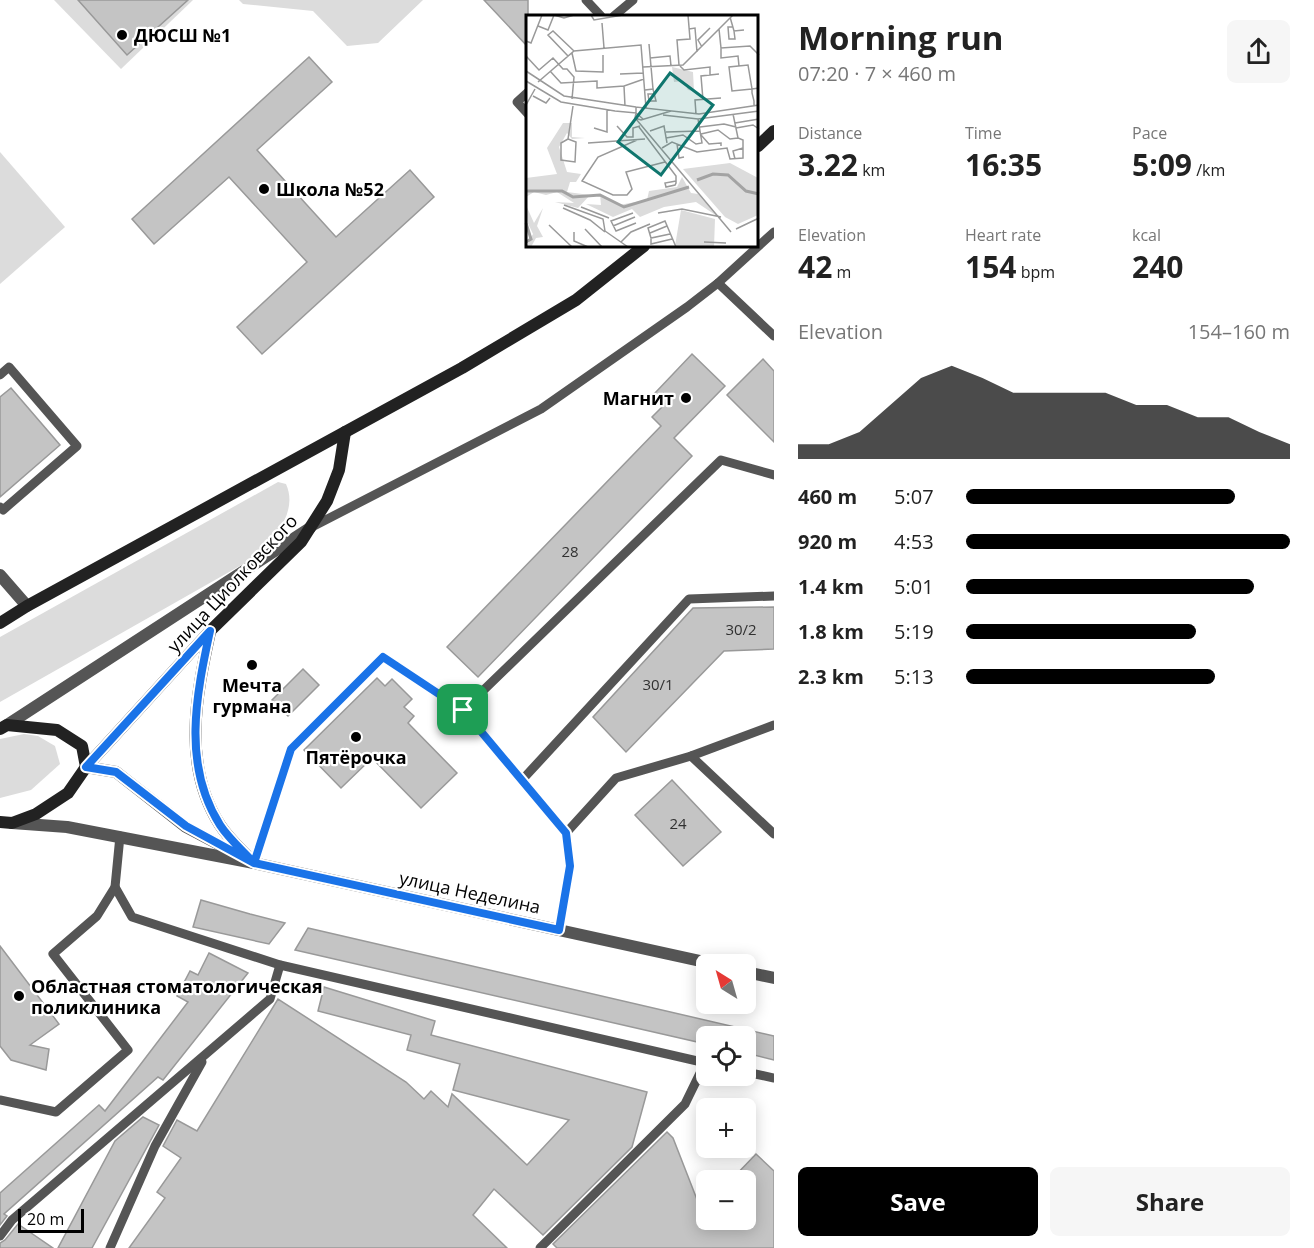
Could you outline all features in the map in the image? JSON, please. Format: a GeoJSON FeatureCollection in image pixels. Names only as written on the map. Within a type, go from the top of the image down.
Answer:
{"type":"FeatureCollection","features":[{"type":"Feature","properties":{"kind":"main road"},"geometry":{"type":"LineString","coordinates":[[759,145],[774,130]]}},
{"type":"Feature","properties":{"kind":"main road"},"geometry":{"type":"LineString","coordinates":[[0,623],[27,606],[462,368],[576,300],[641,248]]}},
{"type":"Feature","properties":{"kind":"main road","name":"улица Циолковского"},"geometry":{"type":"LineString","coordinates":[[6,822],[36,814],[68,793],[86,767],[210,631],[301,542],[327,501],[339,470],[345,432]]}},
{"type":"Feature","properties":{"kind":"main road"},"geometry":{"type":"LineString","coordinates":[[210,631],[195,712],[197,766],[206,798],[220,826],[254,863]]}},
{"type":"Feature","properties":{"kind":"main road"},"geometry":{"type":"LineString","coordinates":[[4,727],[57,730],[82,746],[86,767]]}},
{"type":"Feature","properties":{"kind":"street"},"geometry":{"type":"LineString","coordinates":[[4,727],[310,528]]}},
{"type":"Feature","properties":{"kind":"street"},"geometry":{"type":"LineString","coordinates":[[0,575],[27,606]]}},
{"type":"Feature","properties":{"kind":"street","name":"улица Неделина"},"geometry":{"type":"LineString","coordinates":[[86,767],[116,772],[186,826],[254,863]]}},
{"type":"Feature","properties":{"kind":"street","name":"улица Неделина"},"geometry":{"type":"LineString","coordinates":[[6,822],[67,827],[120,836],[254,863],[696,960]]}},
{"type":"Feature","properties":{"kind":"street"},"geometry":{"type":"LineString","coordinates":[[756,974],[774,978]]}},
{"type":"Feature","properties":{"kind":"lane"},"geometry":{"type":"LineString","coordinates":[[586,0],[600,15]]}},
{"type":"Feature","properties":{"kind":"lane"},"geometry":{"type":"LineString","coordinates":[[615,15],[633,0]]}},
{"type":"Feature","properties":{"kind":"lane"},"geometry":{"type":"LineString","coordinates":[[526,94],[517,102],[526,112]]}},
{"type":"Feature","properties":{"kind":"lane"},"geometry":{"type":"LineString","coordinates":[[759,246],[774,232]]}},
{"type":"Feature","properties":{"kind":"lane"},"geometry":{"type":"LineString","coordinates":[[310,528],[541,409],[718,283],[756,248]]}},
{"type":"Feature","properties":{"kind":"lane"},"geometry":{"type":"LineString","coordinates":[[718,283],[774,336]]}},
{"type":"Feature","properties":{"kind":"lane"},"geometry":{"type":"LineString","coordinates":[[0,375],[9,367],[77,446],[3,510],[0,507]]}},
{"type":"Feature","properties":{"kind":"lane"},"geometry":{"type":"LineString","coordinates":[[463,710],[721,460],[774,475]]}},
{"type":"Feature","properties":{"kind":"lane"},"geometry":{"type":"LineString","coordinates":[[522,780],[689,599],[774,596]]}},
{"type":"Feature","properties":{"kind":"lane"},"geometry":{"type":"LineString","coordinates":[[254,863],[291,749],[383,657],[463,710],[566,833],[570,866],[559,930]]}},
{"type":"Feature","properties":{"kind":"lane"},"geometry":{"type":"LineString","coordinates":[[566,833],[616,778],[691,756],[774,725]]}},
{"type":"Feature","properties":{"kind":"lane"},"geometry":{"type":"LineString","coordinates":[[691,756],[774,834]]}},
{"type":"Feature","properties":{"kind":"lane"},"geometry":{"type":"LineString","coordinates":[[0,1100],[56,1112],[128,1050],[53,954],[97,916],[115,887],[120,836]]}},
{"type":"Feature","properties":{"kind":"lane"},"geometry":{"type":"LineString","coordinates":[[115,887],[132,917],[280,965],[696,1061]]}},
{"type":"Feature","properties":{"kind":"lane"},"geometry":{"type":"LineString","coordinates":[[0,1236],[12,1220],[270,999],[280,965]]}},
{"type":"Feature","properties":{"kind":"lane"},"geometry":{"type":"LineString","coordinates":[[110,1248],[155,1146],[205,1055]]}},
{"type":"Feature","properties":{"kind":"lane"},"geometry":{"type":"LineString","coordinates":[[756,1074],[774,1078]]}},
{"type":"Feature","properties":{"kind":"lane"},"geometry":{"type":"LineString","coordinates":[[540,1248],[685,1104],[696,1083]]}},
{"type":"Feature","properties":{"kind":"shaded area","name":"ДЮСШ №1"},"geometry":{"type":"Polygon","coordinates":[[[54,0],[193,0],[121,69],[54,0]]]}},
{"type":"Feature","properties":{"kind":"shaded area","name":"ДЮСШ №1"},"geometry":{"type":"Polygon","coordinates":[[[239,0],[423,0],[378,43],[347,46],[313,11],[243,4],[239,0]]]}},
{"type":"Feature","properties":{"kind":"shaded area"},"geometry":{"type":"Polygon","coordinates":[[[0,152],[65,227],[0,284],[0,152]]]}},
{"type":"Feature","properties":{"kind":"shaded area"},"geometry":{"type":"Polygon","coordinates":[[[278,482],[286,484],[289,494],[287,513],[272,540],[259,555],[0,702],[0,637],[278,482]]]}},
{"type":"Feature","properties":{"kind":"shaded area"},"geometry":{"type":"Polygon","coordinates":[[[24,734],[38,736],[55,746],[60,764],[31,790],[0,798],[0,739],[24,734]]]}},
{"type":"Feature","properties":{"kind":"building","name":"ДЮСШ №1"},"geometry":{"type":"Polygon","coordinates":[[[78,0],[188,0],[127,55],[78,0]]]}},
{"type":"Feature","properties":{"kind":"building"},"geometry":{"type":"Polygon","coordinates":[[[484,0],[528,0],[526,45],[484,0]]]}},
{"type":"Feature","properties":{"kind":"building"},"geometry":{"type":"Polygon","coordinates":[[[309,57],[332,82],[257,150],[336,237],[410,170],[434,197],[262,354],[237,327],[307,262],[229,177],[154,244],[132,219],[309,57]]]}},
{"type":"Feature","properties":{"kind":"building"},"geometry":{"type":"Polygon","coordinates":[[[692,354],[725,386],[674,438],[692,456],[478,677],[447,647],[661,426],[652,417],[665,404],[655,393],[692,354]]]}},
{"type":"Feature","properties":{"kind":"building"},"geometry":{"type":"Polygon","coordinates":[[[763,359],[774,371],[774,442],[727,395],[763,359]]]}},
{"type":"Feature","properties":{"kind":"building"},"geometry":{"type":"Polygon","coordinates":[[[11,388],[60,445],[0,497],[0,397],[11,388]]]}},
{"type":"Feature","properties":{"kind":"building"},"geometry":{"type":"Polygon","coordinates":[[[774,607],[774,649],[724,651],[626,752],[593,717],[693,608],[774,607]]]}},
{"type":"Feature","properties":{"kind":"building"},"geometry":{"type":"Polygon","coordinates":[[[303,669],[319,685],[288,716],[272,700],[303,669]]]}},
{"type":"Feature","properties":{"kind":"building","name":"Пятёрочка"},"geometry":{"type":"Polygon","coordinates":[[[377,678],[385,686],[392,679],[412,699],[404,707],[414,716],[408,723],[457,773],[421,808],[372,758],[341,788],[304,750],[377,678]]]}},
{"type":"Feature","properties":{"kind":"building"},"geometry":{"type":"Polygon","coordinates":[[[672,780],[721,832],[683,866],[635,815],[672,780]]]}},
{"type":"Feature","properties":{"kind":"building"},"geometry":{"type":"Polygon","coordinates":[[[201,900],[285,923],[269,944],[193,927],[201,900]]]}},
{"type":"Feature","properties":{"kind":"building"},"geometry":{"type":"Polygon","coordinates":[[[308,928],[731,1026],[696,1026],[696,1042],[295,950],[308,928]]]}},
{"type":"Feature","properties":{"kind":"building","name":"Областная стоматологическая поликлиника"},"geometry":{"type":"Polygon","coordinates":[[[0,946],[59,1024],[30,1045],[49,1049],[46,1070],[11,1060],[0,1046],[0,946]]]}},
{"type":"Feature","properties":{"kind":"building"},"geometry":{"type":"Polygon","coordinates":[[[209,953],[248,973],[163,1080],[158,1077],[4,1214],[7,1216],[0,1225],[0,1193],[99,1105],[105,1111],[188,1002],[177,996],[190,971],[198,975],[209,953]]]}},
{"type":"Feature","properties":{"kind":"building"},"geometry":{"type":"Polygon","coordinates":[[[324,987],[435,1021],[431,1035],[647,1092],[632,1147],[543,1235],[494,1189],[473,1215],[507,1248],[129,1248],[165,1198],[157,1192],[181,1158],[163,1146],[177,1120],[197,1131],[278,999],[406,1082],[424,1099],[431,1091],[448,1107],[452,1094],[527,1165],[569,1120],[453,1090],[460,1064],[407,1050],[411,1035],[318,1011],[324,987]]]}},
{"type":"Feature","properties":{"kind":"building"},"geometry":{"type":"Polygon","coordinates":[[[756,1032],[774,1036],[774,1060],[756,1056],[756,1032]]]}},
{"type":"Feature","properties":{"kind":"building"},"geometry":{"type":"Polygon","coordinates":[[[143,1117],[159,1125],[92,1248],[58,1248],[115,1141],[143,1117]]]}},
{"type":"Feature","properties":{"kind":"building"},"geometry":{"type":"Polygon","coordinates":[[[667,1132],[673,1138],[696,1197],[696,1230],[756,1230],[756,1170],[741,1170],[752,1158],[756,1158],[756,1154],[774,1171],[774,1248],[557,1248],[553,1244],[667,1132]]]}},
{"type":"Feature","properties":{"kind":"building"},"geometry":{"type":"Polygon","coordinates":[[[18,1224],[53,1248],[0,1248],[0,1243],[18,1224]]]}},
{"type":"Feature","properties":{"kind":"place","name":"ДЮСШ №1"},"geometry":{"type":"Point","coordinates":[122,35]}},
{"type":"Feature","properties":{"kind":"place","name":"Школа №52"},"geometry":{"type":"Point","coordinates":[264,189]}},
{"type":"Feature","properties":{"kind":"place","name":"Магнит"},"geometry":{"type":"Point","coordinates":[686,398]}},
{"type":"Feature","properties":{"kind":"place","name":"Мечта гурмана"},"geometry":{"type":"Point","coordinates":[252,665]}},
{"type":"Feature","properties":{"kind":"place","name":"Пятёрочка"},"geometry":{"type":"Point","coordinates":[356,737]}},
{"type":"Feature","properties":{"kind":"place","name":"Областная стоматологическая поликлиника"},"geometry":{"type":"Point","coordinates":[19,996]}},
{"type":"Feature","properties":{"kind":"route"},"geometry":{"type":"LineString","coordinates":[[463,710],[383,657],[291,749],[254,863],[220,826],[206,798],[197,766],[195,712],[199,680],[210,631],[86,767],[116,772],[150,801],[186,826],[254,863],[559,930],[570,866],[566,833],[463,710]]}}]}
